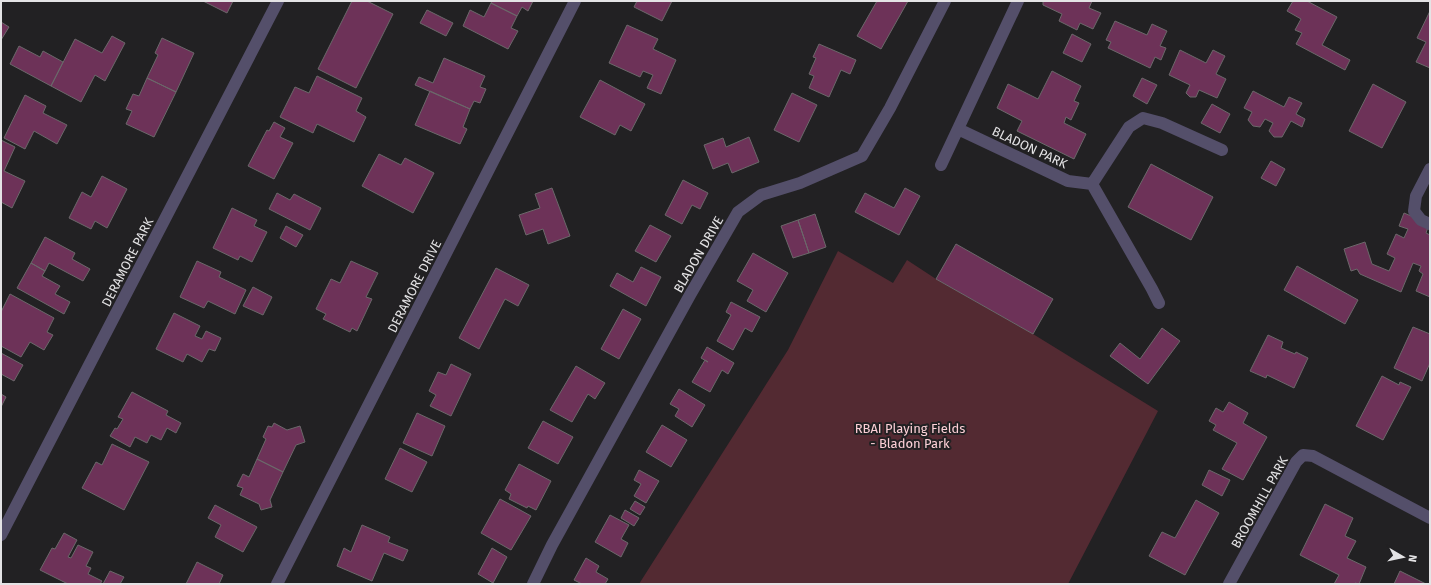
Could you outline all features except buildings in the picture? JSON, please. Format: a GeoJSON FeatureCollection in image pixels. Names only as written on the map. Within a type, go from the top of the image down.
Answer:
{"type":"FeatureCollection","features":[{"type":"Feature","properties":{"kind":"street","name":"DERAMORE PARK"},"geometry":{"type":"LineString","coordinates":[[1,535],[278,1]]}},
{"type":"Feature","properties":{"kind":"street","name":"DERAMORE DRIVE"},"geometry":{"type":"LineString","coordinates":[[277,584],[575,1]]}},
{"type":"Feature","properties":{"kind":"street","name":"BLADON DRIVE"},"geometry":{"type":"LineString","coordinates":[[532,584],[556,538],[738,212],[761,195],[800,183],[862,156],[890,108],[945,1]]}},
{"type":"Feature","properties":{"kind":"street"},"geometry":{"type":"LineString","coordinates":[[941,165],[1018,1]]}},
{"type":"Feature","properties":{"kind":"street"},"geometry":{"type":"LineString","coordinates":[[1159,303],[1092,184],[1129,128],[1143,118],[1162,123],[1222,150]]}},
{"type":"Feature","properties":{"kind":"street","name":"BLADON PARK"},"geometry":{"type":"LineString","coordinates":[[958,129],[1068,181],[1092,184]]}},
{"type":"Feature","properties":{"kind":"street"},"geometry":{"type":"LineString","coordinates":[[1430,169],[1416,196],[1414,211],[1421,220],[1430,224]]}},
{"type":"Feature","properties":{"kind":"street","name":"BROOMHILL PARK"},"geometry":{"type":"LineString","coordinates":[[1229,584],[1296,462],[1303,455],[1313,456],[1430,518]]}},
{"type":"Feature","properties":{"kind":"green space","name":"RBAI Playing Fields - Bladon Park"},"geometry":{"type":"Polygon","coordinates":[[[838,251],[893,283],[907,260],[936,279],[1033,334],[1158,411],[1068,584],[639,584],[788,350],[838,251]]]}}]}
